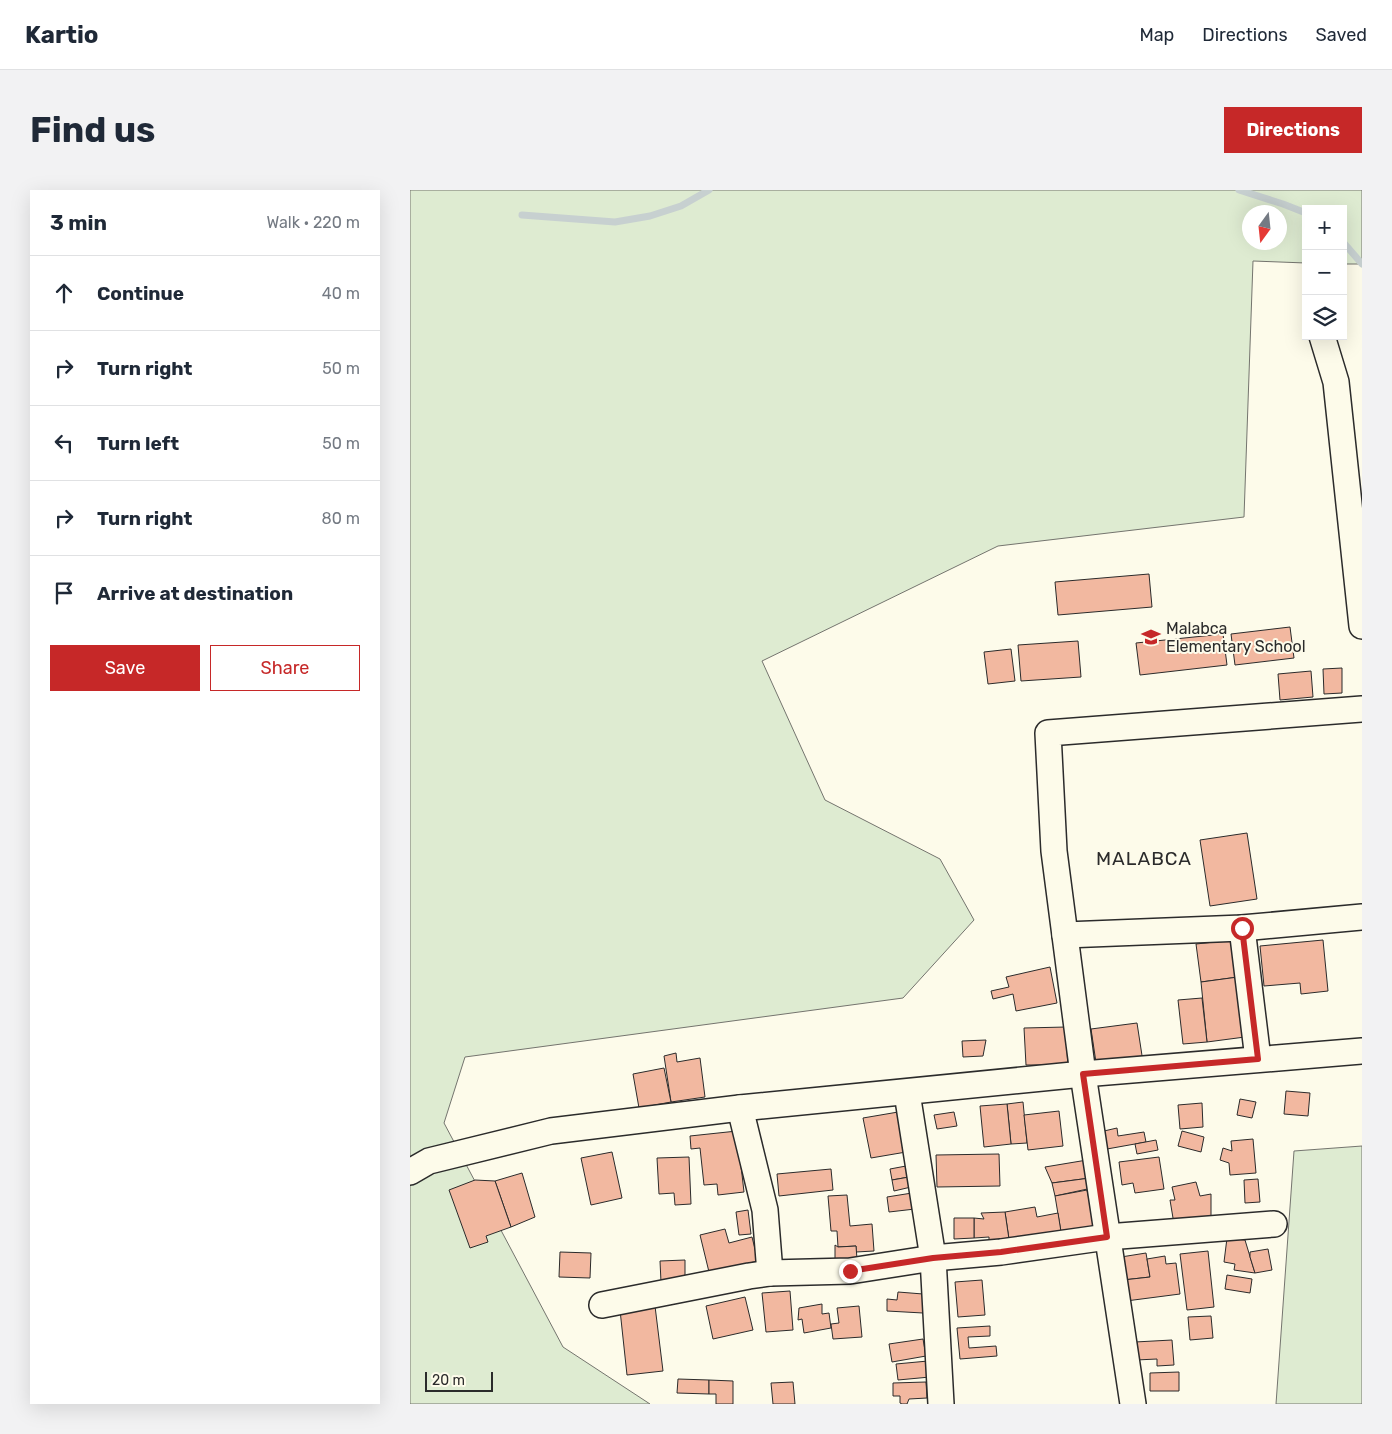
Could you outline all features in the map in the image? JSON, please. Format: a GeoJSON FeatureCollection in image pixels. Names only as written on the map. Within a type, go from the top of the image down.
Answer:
{"type":"FeatureCollection","features":[{"type":"Feature","properties":{"kind":"street"},"geometry":{"type":"LineString","coordinates":[[1323,340],[1336,382],[1362,626]]}},
{"type":"Feature","properties":{"kind":"street"},"geometry":{"type":"LineString","coordinates":[[1133,1404],[1083,1074],[1054,851],[1048,733],[1362,709]]}},
{"type":"Feature","properties":{"kind":"street"},"geometry":{"type":"LineString","coordinates":[[1065,935],[1242,928],[1362,917]]}},
{"type":"Feature","properties":{"kind":"street"},"geometry":{"type":"LineString","coordinates":[[1242,928],[1258,1059]]}},
{"type":"Feature","properties":{"kind":"street"},"geometry":{"type":"LineString","coordinates":[[410,1172],[430,1161],[551,1130],[740,1108],[907,1093],[1083,1074],[1362,1051]]}},
{"type":"Feature","properties":{"kind":"street"},"geometry":{"type":"LineString","coordinates":[[907,1093],[933,1258],[940,1404]]}},
{"type":"Feature","properties":{"kind":"street"},"geometry":{"type":"LineString","coordinates":[[740,1108],[765,1210],[770,1273]]}},
{"type":"Feature","properties":{"kind":"street"},"geometry":{"type":"LineString","coordinates":[[602,1305],[770,1273],[850,1271],[933,1258],[1001,1252],[1107,1237],[1274,1224]]}},
{"type":"Feature","properties":{"kind":"green space"},"geometry":{"type":"Polygon","coordinates":[[[410,190],[1362,190],[1362,264],[1347,264],[1347,205],[1302,205],[1302,263],[1253,261],[1244,517],[998,546],[762,661],[825,800],[940,859],[974,920],[903,998],[465,1057],[444,1123],[563,1347],[650,1404],[410,1404],[410,190]]]}},
{"type":"Feature","properties":{"kind":"green space"},"geometry":{"type":"Polygon","coordinates":[[[1362,1146],[1362,1404],[1276,1404],[1294,1151],[1362,1146]]]}},
{"type":"Feature","properties":{"kind":"building"},"geometry":{"type":"Polygon","coordinates":[[[1149,574],[1152,607],[1058,615],[1055,582],[1149,574]]]}},
{"type":"Feature","properties":{"kind":"building"},"geometry":{"type":"Polygon","coordinates":[[[1290,627],[1294,658],[1235,665],[1231,634],[1290,627]]]}},
{"type":"Feature","properties":{"kind":"building"},"geometry":{"type":"Polygon","coordinates":[[[1223,634],[1227,665],[1140,675],[1136,643],[1223,634]]]}},
{"type":"Feature","properties":{"kind":"building"},"geometry":{"type":"Polygon","coordinates":[[[1078,641],[1081,677],[1021,681],[1018,645],[1078,641]]]}},
{"type":"Feature","properties":{"kind":"building"},"geometry":{"type":"Polygon","coordinates":[[[1011,649],[1015,681],[988,684],[984,652],[1011,649]]]}},
{"type":"Feature","properties":{"kind":"building"},"geometry":{"type":"Polygon","coordinates":[[[1342,668],[1342,693],[1324,694],[1323,669],[1342,668]]]}},
{"type":"Feature","properties":{"kind":"building"},"geometry":{"type":"Polygon","coordinates":[[[1311,671],[1313,697],[1280,700],[1278,674],[1311,671]]]}},
{"type":"Feature","properties":{"kind":"building"},"geometry":{"type":"Polygon","coordinates":[[[1247,833],[1257,899],[1210,906],[1200,840],[1247,833]]]}},
{"type":"Feature","properties":{"kind":"building"},"geometry":{"type":"Polygon","coordinates":[[[1233,940],[1238,977],[1201,982],[1196,944],[1233,940]]]}},
{"type":"Feature","properties":{"kind":"building"},"geometry":{"type":"Polygon","coordinates":[[[1323,940],[1328,991],[1301,994],[1300,983],[1264,986],[1260,946],[1323,940]]]}},
{"type":"Feature","properties":{"kind":"building"},"geometry":{"type":"Polygon","coordinates":[[[1050,967],[1057,1003],[1016,1011],[1013,994],[993,999],[991,991],[1009,987],[1006,977],[1050,967]]]}},
{"type":"Feature","properties":{"kind":"building"},"geometry":{"type":"Polygon","coordinates":[[[1238,977],[1245,1037],[1207,1042],[1201,982],[1238,977]]]}},
{"type":"Feature","properties":{"kind":"building"},"geometry":{"type":"Polygon","coordinates":[[[1202,998],[1207,1042],[1183,1044],[1178,1000],[1202,998]]]}},
{"type":"Feature","properties":{"kind":"building"},"geometry":{"type":"Polygon","coordinates":[[[1137,1023],[1143,1062],[1097,1069],[1091,1029],[1137,1023]]]}},
{"type":"Feature","properties":{"kind":"building"},"geometry":{"type":"Polygon","coordinates":[[[1066,1027],[1068,1070],[1049,1071],[1048,1065],[1026,1065],[1024,1028],[1066,1027]]]}},
{"type":"Feature","properties":{"kind":"building"},"geometry":{"type":"Polygon","coordinates":[[[986,1040],[983,1056],[963,1057],[962,1041],[986,1040]]]}},
{"type":"Feature","properties":{"kind":"building"},"geometry":{"type":"Polygon","coordinates":[[[676,1053],[677,1062],[700,1058],[705,1097],[671,1102],[664,1056],[676,1053]]]}},
{"type":"Feature","properties":{"kind":"building"},"geometry":{"type":"Polygon","coordinates":[[[664,1068],[671,1102],[639,1108],[633,1074],[664,1068]]]}},
{"type":"Feature","properties":{"kind":"building"},"geometry":{"type":"Polygon","coordinates":[[[1286,1091],[1310,1093],[1308,1116],[1284,1114],[1286,1091]]]}},
{"type":"Feature","properties":{"kind":"building"},"geometry":{"type":"Polygon","coordinates":[[[1240,1099],[1256,1102],[1252,1118],[1237,1115],[1240,1099]]]}},
{"type":"Feature","properties":{"kind":"building"},"geometry":{"type":"Polygon","coordinates":[[[1023,1102],[1027,1143],[1011,1144],[1007,1104],[1023,1102]]]}},
{"type":"Feature","properties":{"kind":"building"},"geometry":{"type":"Polygon","coordinates":[[[1202,1103],[1203,1127],[1180,1129],[1178,1105],[1202,1103]]]}},
{"type":"Feature","properties":{"kind":"building"},"geometry":{"type":"Polygon","coordinates":[[[1007,1104],[1011,1144],[984,1147],[980,1106],[1007,1104]]]}},
{"type":"Feature","properties":{"kind":"building"},"geometry":{"type":"Polygon","coordinates":[[[904,1111],[912,1151],[871,1158],[863,1118],[904,1111]]]}},
{"type":"Feature","properties":{"kind":"building"},"geometry":{"type":"Polygon","coordinates":[[[1059,1111],[1063,1146],[1028,1150],[1024,1115],[1059,1111]]]}},
{"type":"Feature","properties":{"kind":"building"},"geometry":{"type":"Polygon","coordinates":[[[954,1112],[957,1126],[937,1129],[934,1115],[954,1112]]]}},
{"type":"Feature","properties":{"kind":"building"},"geometry":{"type":"Polygon","coordinates":[[[1117,1128],[1118,1136],[1144,1132],[1146,1142],[1107,1149],[1104,1131],[1117,1128]]]}},
{"type":"Feature","properties":{"kind":"building"},"geometry":{"type":"Polygon","coordinates":[[[737,1131],[744,1192],[718,1195],[717,1184],[704,1185],[700,1148],[691,1149],[690,1136],[737,1131]]]}},
{"type":"Feature","properties":{"kind":"building"},"geometry":{"type":"Polygon","coordinates":[[[1182,1131],[1204,1137],[1201,1152],[1178,1146],[1182,1131]]]}},
{"type":"Feature","properties":{"kind":"building"},"geometry":{"type":"Polygon","coordinates":[[[1253,1139],[1256,1173],[1230,1175],[1229,1163],[1220,1160],[1223,1148],[1232,1151],[1231,1141],[1253,1139]]]}},
{"type":"Feature","properties":{"kind":"building"},"geometry":{"type":"Polygon","coordinates":[[[1156,1140],[1158,1150],[1137,1154],[1135,1144],[1156,1140]]]}},
{"type":"Feature","properties":{"kind":"building"},"geometry":{"type":"Polygon","coordinates":[[[612,1152],[622,1198],[591,1205],[581,1158],[612,1152]]]}},
{"type":"Feature","properties":{"kind":"building"},"geometry":{"type":"Polygon","coordinates":[[[999,1154],[1000,1186],[937,1187],[936,1155],[999,1154]]]}},
{"type":"Feature","properties":{"kind":"building"},"geometry":{"type":"Polygon","coordinates":[[[689,1157],[691,1204],[675,1205],[674,1193],[659,1194],[657,1158],[689,1157]]]}},
{"type":"Feature","properties":{"kind":"building"},"geometry":{"type":"Polygon","coordinates":[[[1159,1157],[1164,1189],[1135,1193],[1133,1183],[1122,1185],[1119,1162],[1159,1157]]]}},
{"type":"Feature","properties":{"kind":"building"},"geometry":{"type":"Polygon","coordinates":[[[1087,1160],[1090,1178],[1052,1183],[1045,1167],[1087,1160]]]}},
{"type":"Feature","properties":{"kind":"building"},"geometry":{"type":"Polygon","coordinates":[[[906,1166],[909,1177],[892,1180],[890,1169],[906,1166]]]}},
{"type":"Feature","properties":{"kind":"building"},"geometry":{"type":"Polygon","coordinates":[[[831,1169],[833,1190],[779,1196],[777,1174],[831,1169]]]}},
{"type":"Feature","properties":{"kind":"building"},"geometry":{"type":"Polygon","coordinates":[[[522,1173],[535,1217],[511,1227],[495,1181],[522,1173]]]}},
{"type":"Feature","properties":{"kind":"building"},"geometry":{"type":"Polygon","coordinates":[[[909,1177],[911,1187],[894,1191],[892,1180],[909,1177]]]}},
{"type":"Feature","properties":{"kind":"building"},"geometry":{"type":"Polygon","coordinates":[[[1090,1178],[1092,1188],[1055,1196],[1052,1183],[1090,1178]]]}},
{"type":"Feature","properties":{"kind":"building"},"geometry":{"type":"Polygon","coordinates":[[[1258,1179],[1260,1202],[1245,1203],[1244,1180],[1258,1179]]]}},
{"type":"Feature","properties":{"kind":"building"},"geometry":{"type":"Polygon","coordinates":[[[475,1180],[495,1181],[511,1227],[486,1236],[488,1242],[470,1248],[449,1190],[475,1180]]]}},
{"type":"Feature","properties":{"kind":"building"},"geometry":{"type":"Polygon","coordinates":[[[1196,1182],[1200,1196],[1211,1194],[1211,1218],[1174,1224],[1170,1200],[1175,1200],[1172,1187],[1196,1182]]]}},
{"type":"Feature","properties":{"kind":"building"},"geometry":{"type":"Polygon","coordinates":[[[1087,1190],[1090,1204],[1098,1203],[1103,1232],[1062,1238],[1055,1196],[1087,1190]]]}},
{"type":"Feature","properties":{"kind":"building"},"geometry":{"type":"Polygon","coordinates":[[[912,1193],[915,1209],[889,1212],[887,1197],[912,1193]]]}},
{"type":"Feature","properties":{"kind":"building"},"geometry":{"type":"Polygon","coordinates":[[[847,1195],[850,1226],[872,1224],[874,1251],[856,1252],[856,1246],[838,1247],[837,1231],[831,1231],[828,1196],[847,1195]]]}},
{"type":"Feature","properties":{"kind":"building"},"geometry":{"type":"Polygon","coordinates":[[[1035,1207],[1037,1217],[1058,1213],[1062,1238],[1010,1246],[1005,1212],[1035,1207]]]}},
{"type":"Feature","properties":{"kind":"building"},"geometry":{"type":"Polygon","coordinates":[[[748,1210],[751,1234],[739,1235],[736,1212],[748,1210]]]}},
{"type":"Feature","properties":{"kind":"building"},"geometry":{"type":"Polygon","coordinates":[[[1005,1212],[1010,1246],[989,1247],[989,1237],[974,1238],[974,1218],[984,1219],[981,1213],[1005,1212]]]}},
{"type":"Feature","properties":{"kind":"building"},"geometry":{"type":"Polygon","coordinates":[[[954,1218],[974,1218],[974,1238],[954,1239],[954,1218]]]}},
{"type":"Feature","properties":{"kind":"building"},"geometry":{"type":"Polygon","coordinates":[[[725,1229],[729,1243],[752,1237],[758,1261],[709,1272],[700,1235],[725,1229]]]}},
{"type":"Feature","properties":{"kind":"building"},"geometry":{"type":"Polygon","coordinates":[[[1227,1238],[1245,1240],[1255,1273],[1234,1270],[1235,1264],[1224,1262],[1227,1238]]]}},
{"type":"Feature","properties":{"kind":"building"},"geometry":{"type":"Polygon","coordinates":[[[835,1245],[838,1247],[856,1246],[857,1259],[835,1260],[835,1245]]]}},
{"type":"Feature","properties":{"kind":"building"},"geometry":{"type":"Polygon","coordinates":[[[1268,1249],[1272,1270],[1255,1273],[1250,1252],[1268,1249]]]}},
{"type":"Feature","properties":{"kind":"building"},"geometry":{"type":"Polygon","coordinates":[[[1208,1251],[1214,1307],[1187,1310],[1180,1254],[1208,1251]]]}},
{"type":"Feature","properties":{"kind":"building"},"geometry":{"type":"Polygon","coordinates":[[[560,1252],[591,1253],[590,1278],[559,1277],[560,1252]]]}},
{"type":"Feature","properties":{"kind":"building"},"geometry":{"type":"Polygon","coordinates":[[[1146,1253],[1150,1277],[1123,1280],[1121,1257],[1146,1253]]]}},
{"type":"Feature","properties":{"kind":"building"},"geometry":{"type":"Polygon","coordinates":[[[1165,1256],[1166,1264],[1176,1263],[1180,1294],[1126,1301],[1123,1280],[1150,1277],[1147,1259],[1165,1256]]]}},
{"type":"Feature","properties":{"kind":"building"},"geometry":{"type":"Polygon","coordinates":[[[685,1260],[685,1282],[661,1282],[660,1261],[685,1260]]]}},
{"type":"Feature","properties":{"kind":"building"},"geometry":{"type":"Polygon","coordinates":[[[1227,1275],[1252,1279],[1250,1293],[1225,1289],[1227,1275]]]}},
{"type":"Feature","properties":{"kind":"building"},"geometry":{"type":"Polygon","coordinates":[[[982,1280],[985,1315],[958,1317],[955,1282],[982,1280]]]}},
{"type":"Feature","properties":{"kind":"building"},"geometry":{"type":"Polygon","coordinates":[[[790,1291],[793,1330],[766,1332],[762,1293],[790,1291]]]}},
{"type":"Feature","properties":{"kind":"building"},"geometry":{"type":"Polygon","coordinates":[[[898,1292],[923,1294],[923,1313],[887,1311],[887,1299],[897,1300],[898,1292]]]}},
{"type":"Feature","properties":{"kind":"building"},"geometry":{"type":"Polygon","coordinates":[[[745,1297],[753,1330],[713,1339],[706,1306],[745,1297]]]}},
{"type":"Feature","properties":{"kind":"building"},"geometry":{"type":"Polygon","coordinates":[[[822,1304],[822,1314],[829,1313],[831,1328],[804,1333],[802,1319],[798,1320],[799,1308],[822,1304]]]}},
{"type":"Feature","properties":{"kind":"building"},"geometry":{"type":"Polygon","coordinates":[[[655,1306],[663,1371],[627,1375],[620,1310],[655,1306]]]}},
{"type":"Feature","properties":{"kind":"building"},"geometry":{"type":"Polygon","coordinates":[[[859,1306],[862,1337],[833,1339],[831,1324],[839,1323],[837,1308],[859,1306]]]}},
{"type":"Feature","properties":{"kind":"building"},"geometry":{"type":"Polygon","coordinates":[[[1211,1316],[1213,1338],[1190,1340],[1188,1317],[1211,1316]]]}},
{"type":"Feature","properties":{"kind":"building"},"geometry":{"type":"Polygon","coordinates":[[[990,1326],[990,1336],[968,1337],[969,1348],[996,1346],[997,1356],[960,1359],[957,1328],[990,1326]]]}},
{"type":"Feature","properties":{"kind":"building"},"geometry":{"type":"Polygon","coordinates":[[[923,1339],[926,1356],[892,1362],[889,1344],[923,1339]]]}},
{"type":"Feature","properties":{"kind":"building"},"geometry":{"type":"Polygon","coordinates":[[[1172,1340],[1174,1365],[1157,1366],[1157,1359],[1136,1360],[1135,1342],[1172,1340]]]}},
{"type":"Feature","properties":{"kind":"building"},"geometry":{"type":"Polygon","coordinates":[[[928,1361],[930,1377],[898,1380],[896,1364],[928,1361]]]}},
{"type":"Feature","properties":{"kind":"building"},"geometry":{"type":"Polygon","coordinates":[[[1179,1372],[1179,1391],[1150,1391],[1150,1373],[1179,1372]]]}},
{"type":"Feature","properties":{"kind":"building"},"geometry":{"type":"Polygon","coordinates":[[[678,1379],[709,1380],[709,1394],[677,1393],[678,1379]]]}},
{"type":"Feature","properties":{"kind":"building"},"geometry":{"type":"Polygon","coordinates":[[[709,1380],[733,1381],[733,1404],[716,1404],[716,1394],[709,1394],[709,1380]]]}},
{"type":"Feature","properties":{"kind":"building"},"geometry":{"type":"Polygon","coordinates":[[[793,1382],[795,1404],[773,1404],[771,1383],[793,1382]]]}},
{"type":"Feature","properties":{"kind":"building"},"geometry":{"type":"Polygon","coordinates":[[[926,1382],[927,1398],[909,1399],[907,1404],[902,1404],[900,1403],[900,1396],[893,1396],[893,1383],[926,1382]]]}},
{"type":"Feature","properties":{"kind":"waterway"},"geometry":{"type":"LineString","coordinates":[[522,215],[615,222],[650,216],[681,206],[709,190]]}},
{"type":"Feature","properties":{"kind":"waterway"},"geometry":{"type":"LineString","coordinates":[[1239,190],[1302,211]]}},
{"type":"Feature","properties":{"kind":"waterway"},"geometry":{"type":"LineString","coordinates":[[1347,247],[1362,264]]}},
{"type":"Feature","properties":{"kind":"place","name":"Malabca Elementary School"},"geometry":{"type":"Point","coordinates":[1151,637]}},
{"type":"Feature","properties":{"kind":"district","name":"MALABCA"},"geometry":{"type":"Point","coordinates":[1144,858]}},
{"type":"Feature","properties":{"kind":"route"},"geometry":{"type":"LineString","coordinates":[[850,1271],[933,1258],[1001,1252],[1107,1237],[1083,1074],[1258,1059],[1242,928]]}}]}
